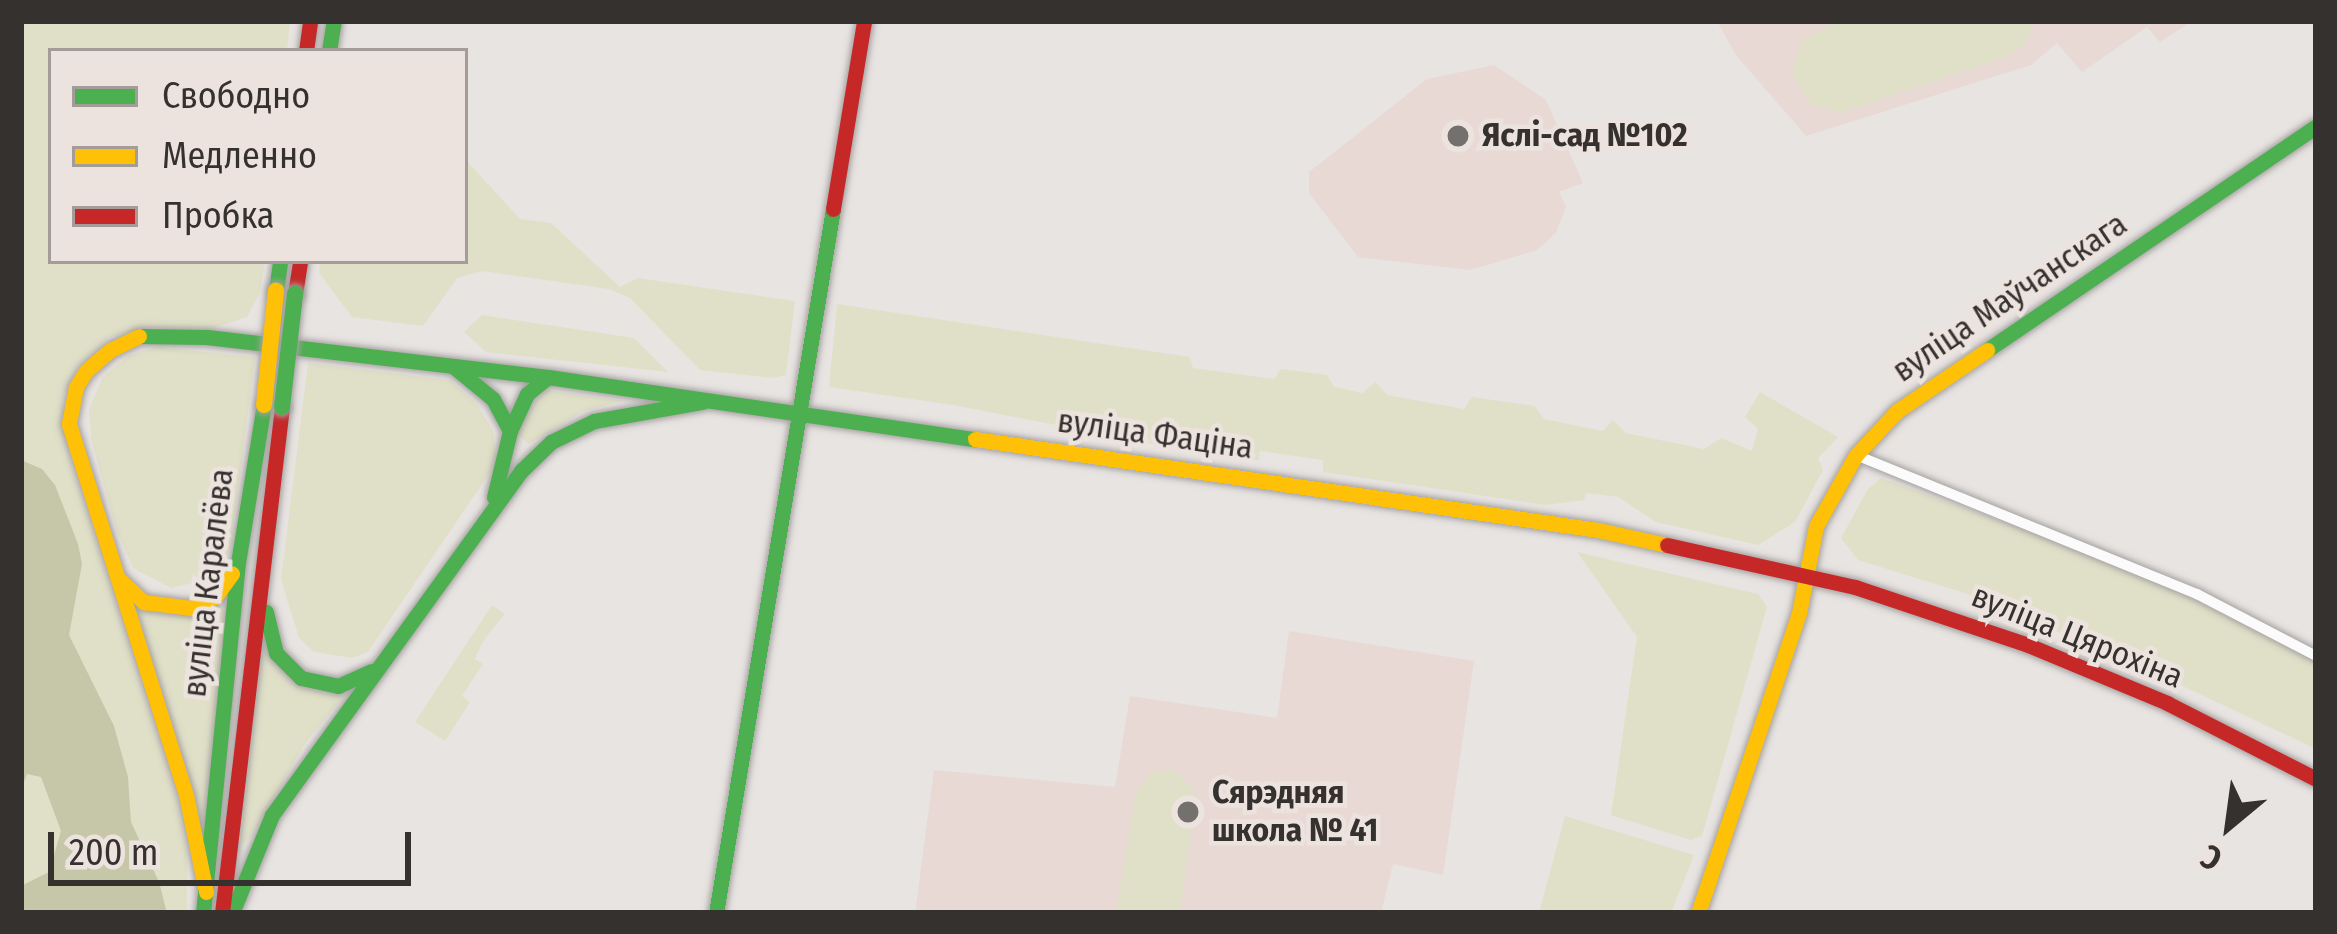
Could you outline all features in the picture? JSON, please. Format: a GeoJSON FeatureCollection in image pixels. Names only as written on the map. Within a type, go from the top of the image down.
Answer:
{"type":"FeatureCollection","features":[{"type":"Feature","properties":{"kind":"main road"},"geometry":{"type":"LineString","coordinates":[[716,913],[864,21]]}},
{"type":"Feature","properties":{"kind":"main road","name":"вуліца Маўчанскага"},"geometry":{"type":"LineString","coordinates":[[1806,575],[1816,526],[1856,455],[1898,411],[2316,126]]}},
{"type":"Feature","properties":{"kind":"main road","name":"вуліца Каралёва"},"geometry":{"type":"LineString","coordinates":[[222,913],[264,563],[273,406],[286,292],[281,264]]}},
{"type":"Feature","properties":{"kind":"main road","name":"вуліца Каралёва"},"geometry":{"type":"LineString","coordinates":[[286,292],[299,264]]}},
{"type":"Feature","properties":{"kind":"main road","name":"вуліца Фаціна"},"geometry":{"type":"LineString","coordinates":[[111,568],[76,458],[70,405],[76,387],[96,360],[140,336],[207,338],[548,377],[1598,530],[1806,575]]}},
{"type":"Feature","properties":{"kind":"main road"},"geometry":{"type":"LineString","coordinates":[[454,367],[493,399],[510,431]]}},
{"type":"Feature","properties":{"kind":"main road"},"geometry":{"type":"LineString","coordinates":[[491,506],[510,431],[527,394],[548,377]]}},
{"type":"Feature","properties":{"kind":"main road"},"geometry":{"type":"LineString","coordinates":[[232,913],[272,815],[388,659],[491,506],[551,442],[594,422],[702,402]]}},
{"type":"Feature","properties":{"kind":"main road","name":"вуліца Каралёва"},"geometry":{"type":"LineString","coordinates":[[203,913],[238,563],[273,406]]}},
{"type":"Feature","properties":{"kind":"main road"},"geometry":{"type":"LineString","coordinates":[[111,568],[144,602],[192,608],[227,586],[238,563]]}},
{"type":"Feature","properties":{"kind":"main road"},"geometry":{"type":"LineString","coordinates":[[264,563],[268,634],[277,653],[301,678],[338,686],[356,682],[388,659]]}},
{"type":"Feature","properties":{"kind":"main road"},"geometry":{"type":"LineString","coordinates":[[111,568],[186,795],[206,892]]}},
{"type":"Feature","properties":{"kind":"main road"},"geometry":{"type":"LineString","coordinates":[[1698,913],[1755,753],[1806,575]]}},
{"type":"Feature","properties":{"kind":"main road","name":"вуліца Цярохіна"},"geometry":{"type":"LineString","coordinates":[[1806,575],[2085,667],[2316,779]]}},
{"type":"Feature","properties":{"kind":"street"},"geometry":{"type":"LineString","coordinates":[[1856,455],[2197,594],[2316,656]]}},
{"type":"Feature","properties":{"kind":"shaded area"},"geometry":{"type":"Polygon","coordinates":[[[1717,21],[2192,21],[2160,42],[2147,27],[2082,72],[2057,43],[2031,65],[1806,136],[1736,55],[1717,21]]]}},
{"type":"Feature","properties":{"kind":"shaded area","name":"Яслі-сад №102"},"geometry":{"type":"Polygon","coordinates":[[[1494,65],[1546,100],[1583,183],[1559,192],[1566,207],[1556,233],[1537,250],[1470,270],[1358,257],[1309,193],[1309,172],[1427,79],[1494,65]]]}},
{"type":"Feature","properties":{"kind":"shaded area"},"geometry":{"type":"Polygon","coordinates":[[[1289,631],[1474,661],[1443,875],[1393,864],[1381,913],[915,913],[934,770],[1115,787],[1130,696],[1277,718],[1289,631]]]}},
{"type":"Feature","properties":{"kind":"green space"},"geometry":{"type":"Polygon","coordinates":[[[21,21],[290,21],[287,48],[48,48],[48,264],[265,264],[260,292],[247,317],[211,329],[150,328],[109,337],[78,365],[62,399],[70,460],[177,801],[187,854],[187,913],[21,913],[21,21]]]}},
{"type":"Feature","properties":{"kind":"green space"},"geometry":{"type":"Polygon","coordinates":[[[1838,21],[2035,21],[2025,44],[2006,57],[1840,113],[1808,103],[1792,72],[1802,40],[1838,21]]]}},
{"type":"Feature","properties":{"kind":"green space"},"geometry":{"type":"Polygon","coordinates":[[[468,162],[520,219],[551,223],[620,287],[638,278],[795,301],[786,375],[773,378],[700,370],[630,298],[609,289],[482,271],[457,278],[423,326],[352,317],[319,273],[320,264],[468,264],[468,162]]]}},
{"type":"Feature","properties":{"kind":"green space"},"geometry":{"type":"Polygon","coordinates":[[[837,304],[1190,357],[1193,368],[1274,379],[1281,369],[1327,375],[1334,387],[1363,393],[1375,382],[1387,395],[1464,409],[1472,397],[1535,406],[1544,419],[1603,431],[1613,420],[1626,433],[1704,449],[1721,438],[1752,451],[1758,429],[1745,417],[1760,392],[1838,437],[1818,458],[1823,470],[1795,522],[1758,545],[1656,522],[1618,497],[1586,493],[1584,500],[1546,505],[1323,472],[1323,460],[1260,451],[1259,460],[1224,458],[953,405],[829,387],[837,304]]]}},
{"type":"Feature","properties":{"kind":"green space"},"geometry":{"type":"Polygon","coordinates":[[[482,315],[634,338],[668,372],[486,352],[464,332],[482,315]]]}},
{"type":"Feature","properties":{"kind":"green space"},"geometry":{"type":"Polygon","coordinates":[[[158,347],[255,357],[231,547],[223,566],[209,579],[171,588],[134,569],[117,532],[91,438],[89,409],[103,377],[129,355],[158,347]]]}},
{"type":"Feature","properties":{"kind":"green space"},"geometry":{"type":"Polygon","coordinates":[[[308,363],[450,380],[477,404],[493,431],[497,462],[368,652],[352,658],[314,652],[299,638],[281,579],[308,363]]]}},
{"type":"Feature","properties":{"kind":"green space"},"geometry":{"type":"Polygon","coordinates":[[[546,390],[623,401],[584,411],[529,444],[518,435],[521,417],[546,390]]]}},
{"type":"Feature","properties":{"kind":"green space"},"geometry":{"type":"Polygon","coordinates":[[[21,460],[42,469],[55,485],[78,544],[82,564],[69,635],[114,726],[128,777],[131,822],[159,882],[167,913],[21,913],[21,886],[49,872],[61,831],[41,777],[27,774],[21,790],[21,460]]]}},
{"type":"Feature","properties":{"kind":"green space"},"geometry":{"type":"Polygon","coordinates":[[[1881,478],[2133,569],[2316,660],[2316,749],[2155,673],[1965,593],[1858,560],[1841,538],[1868,489],[1881,478]]]}},
{"type":"Feature","properties":{"kind":"green space"},"geometry":{"type":"Polygon","coordinates":[[[1577,552],[1758,594],[1767,607],[1702,836],[1691,840],[1611,815],[1637,637],[1577,552]]]}},
{"type":"Feature","properties":{"kind":"green space"},"geometry":{"type":"Polygon","coordinates":[[[133,602],[170,614],[218,604],[226,614],[204,831],[133,602]]]}},
{"type":"Feature","properties":{"kind":"green space"},"geometry":{"type":"Polygon","coordinates":[[[492,605],[505,614],[483,641],[475,659],[483,664],[462,696],[470,702],[445,741],[415,722],[492,605]]]}},
{"type":"Feature","properties":{"kind":"green space"},"geometry":{"type":"Polygon","coordinates":[[[262,648],[302,687],[325,693],[350,690],[306,742],[251,837],[240,847],[262,648]]]}},
{"type":"Feature","properties":{"kind":"green space"},"geometry":{"type":"Polygon","coordinates":[[[1174,770],[1192,787],[1196,798],[1180,913],[1116,913],[1136,792],[1152,771],[1174,770]]]}},
{"type":"Feature","properties":{"kind":"green space"},"geometry":{"type":"Polygon","coordinates":[[[1565,816],[1694,855],[1671,913],[1539,913],[1565,816]]]}},
{"type":"Feature","properties":{"kind":"traffic: fast"},"geometry":{"type":"LineString","coordinates":[[330,48],[334,21]]}},
{"type":"Feature","properties":{"kind":"traffic: fast"},"geometry":{"type":"LineString","coordinates":[[1987,350],[2316,126]]}},
{"type":"Feature","properties":{"kind":"traffic: fast"},"geometry":{"type":"LineString","coordinates":[[716,913],[833,209]]}},
{"type":"Feature","properties":{"kind":"traffic: fast"},"geometry":{"type":"LineString","coordinates":[[276,291],[280,264]]}},
{"type":"Feature","properties":{"kind":"traffic: fast"},"geometry":{"type":"LineString","coordinates":[[282,407],[295,294]]}},
{"type":"Feature","properties":{"kind":"traffic: fast"},"geometry":{"type":"LineString","coordinates":[[139,336],[207,337],[548,377],[975,439]]}},
{"type":"Feature","properties":{"kind":"traffic: fast"},"geometry":{"type":"LineString","coordinates":[[454,367],[493,399],[510,431],[494,497]]}},
{"type":"Feature","properties":{"kind":"traffic: fast"},"geometry":{"type":"LineString","coordinates":[[510,431],[527,394],[548,377]]}},
{"type":"Feature","properties":{"kind":"traffic: fast"},"geometry":{"type":"LineString","coordinates":[[232,913],[272,815],[521,471],[551,442],[594,421],[702,402]]}},
{"type":"Feature","properties":{"kind":"traffic: fast"},"geometry":{"type":"LineString","coordinates":[[203,913],[238,563],[264,405]]}},
{"type":"Feature","properties":{"kind":"traffic: fast"},"geometry":{"type":"LineString","coordinates":[[266,612],[276,653],[301,678],[338,686],[372,671]]}},
{"type":"Feature","properties":{"kind":"traffic: slow"},"geometry":{"type":"LineString","coordinates":[[264,405],[276,291]]}},
{"type":"Feature","properties":{"kind":"traffic: slow"},"geometry":{"type":"LineString","coordinates":[[139,336],[110,350],[86,371],[76,387],[69,424],[186,795],[206,892]]}},
{"type":"Feature","properties":{"kind":"traffic: slow"},"geometry":{"type":"LineString","coordinates":[[1698,913],[1799,613],[1816,526],[1856,455],[1897,411],[1987,350]]}},
{"type":"Feature","properties":{"kind":"traffic: slow"},"geometry":{"type":"LineString","coordinates":[[975,439],[1598,530],[1667,545]]}},
{"type":"Feature","properties":{"kind":"traffic: slow"},"geometry":{"type":"LineString","coordinates":[[120,580],[144,602],[192,608],[215,597],[232,574]]}},
{"type":"Feature","properties":{"kind":"traffic: jam"},"geometry":{"type":"LineString","coordinates":[[306,48],[310,21]]}},
{"type":"Feature","properties":{"kind":"traffic: jam"},"geometry":{"type":"LineString","coordinates":[[833,209],[864,21]]}},
{"type":"Feature","properties":{"kind":"traffic: jam"},"geometry":{"type":"LineString","coordinates":[[295,294],[300,264]]}},
{"type":"Feature","properties":{"kind":"traffic: jam"},"geometry":{"type":"LineString","coordinates":[[222,913],[282,407]]}},
{"type":"Feature","properties":{"kind":"traffic: jam"},"geometry":{"type":"LineString","coordinates":[[1667,545],[1855,587],[2028,645],[2167,703],[2316,779]]}},
{"type":"Feature","properties":{"kind":"place","name":"Яслі-сад №102"},"geometry":{"type":"Point","coordinates":[1458,136]}},
{"type":"Feature","properties":{"kind":"place","name":"Сярэдняя школа № 41"},"geometry":{"type":"Point","coordinates":[1188,812]}}]}
